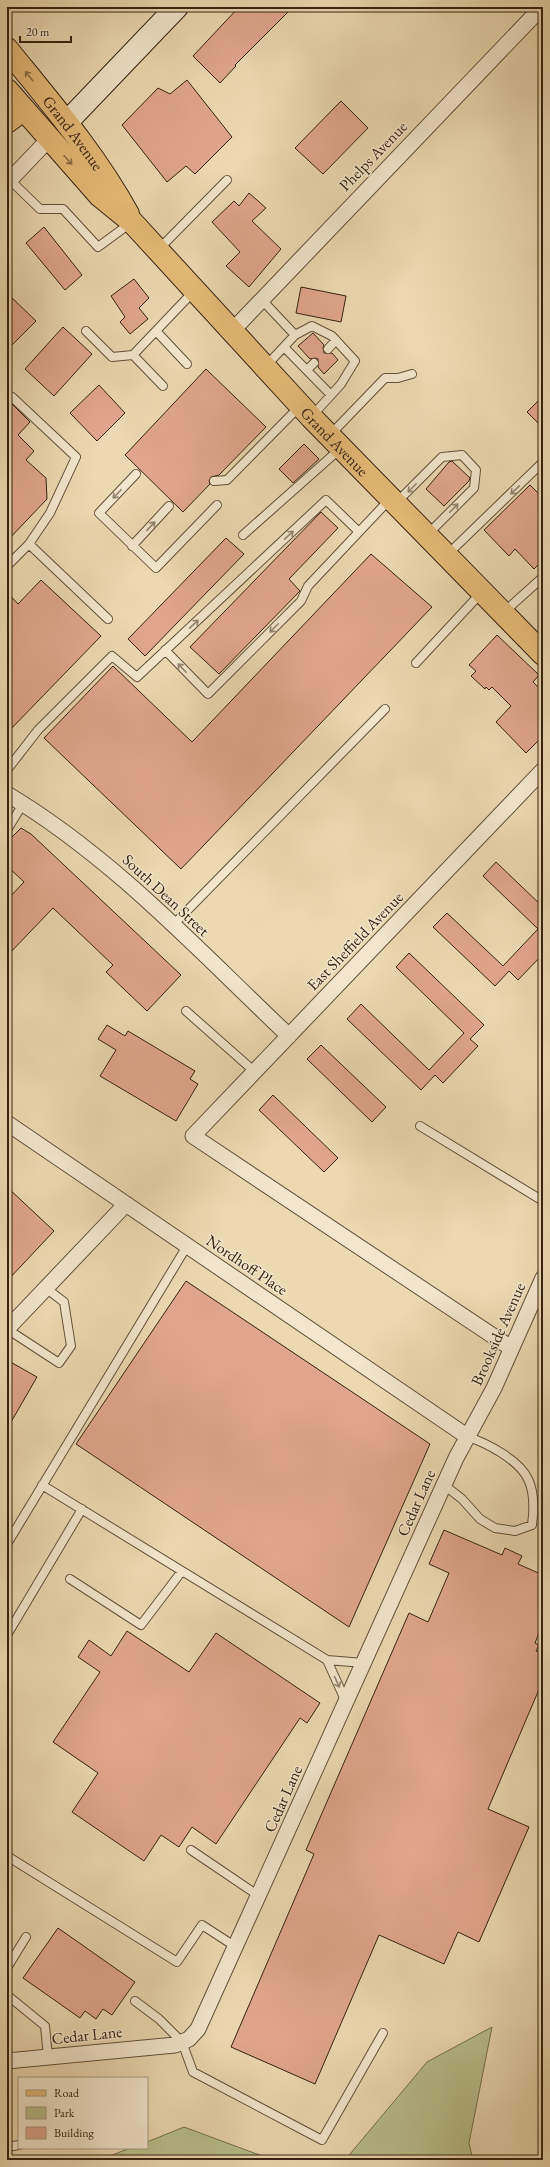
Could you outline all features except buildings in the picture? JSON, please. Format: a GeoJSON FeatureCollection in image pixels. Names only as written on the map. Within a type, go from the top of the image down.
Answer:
{"type":"FeatureCollection","features":[{"type":"Feature","properties":{"kind":"main road","name":"Grand Avenue"},"geometry":{"type":"LineString","coordinates":[[7,49],[66,122],[110,181],[132,222]]}},
{"type":"Feature","properties":{"kind":"main road","name":"Grand Avenue"},"geometry":{"type":"LineString","coordinates":[[7,90],[15,116],[49,139],[100,196],[132,222],[306,411],[543,654]]}},
{"type":"Feature","properties":{"kind":"street"},"geometry":{"type":"LineString","coordinates":[[66,122],[177,7]]}},
{"type":"Feature","properties":{"kind":"street","name":"Phelps Avenue"},"geometry":{"type":"LineString","coordinates":[[232,332],[542,7]]}},
{"type":"Feature","properties":{"kind":"street"},"geometry":{"type":"LineString","coordinates":[[8,181],[49,139]]}},
{"type":"Feature","properties":{"kind":"street","name":"East Sheffield Avenue"},"geometry":{"type":"LineString","coordinates":[[511,1348],[193,1136],[543,770]]}},
{"type":"Feature","properties":{"kind":"street","name":"South Dean Street"},"geometry":{"type":"LineString","coordinates":[[7,794],[46,818],[88,849],[125,880],[289,1036]]}},
{"type":"Feature","properties":{"kind":"street","name":"Nordhoff Place"},"geometry":{"type":"LineString","coordinates":[[7,1123],[468,1437]]}},
{"type":"Feature","properties":{"kind":"street"},"geometry":{"type":"LineString","coordinates":[[7,1329],[47,1289],[126,1204]]}},
{"type":"Feature","properties":{"kind":"street","name":"Brookside Avenue"},"geometry":{"type":"LineString","coordinates":[[486,1405],[543,1278]]}},
{"type":"Feature","properties":{"kind":"street","name":"Cedar Lane"},"geometry":{"type":"LineString","coordinates":[[7,2061],[163,2046],[182,2042],[194,2035],[202,2023],[444,1485],[486,1405]]}},
{"type":"Feature","properties":{"kind":"lane"},"geometry":{"type":"LineString","coordinates":[[158,250],[227,180]]}},
{"type":"Feature","properties":{"kind":"lane"},"geometry":{"type":"LineString","coordinates":[[8,181],[40,209],[63,209],[98,247],[132,222]]}},
{"type":"Feature","properties":{"kind":"lane"},"geometry":{"type":"LineString","coordinates":[[86,330],[112,357],[133,355],[195,291]]}},
{"type":"Feature","properties":{"kind":"lane"},"geometry":{"type":"LineString","coordinates":[[262,300],[296,335]]}},
{"type":"Feature","properties":{"kind":"lane"},"geometry":{"type":"LineString","coordinates":[[214,481],[228,480],[306,411],[331,395],[341,384],[355,361],[332,336],[312,326],[296,335],[265,367]]}},
{"type":"Feature","properties":{"kind":"lane"},"geometry":{"type":"LineString","coordinates":[[156,331],[187,364]]}},
{"type":"Feature","properties":{"kind":"lane"},"geometry":{"type":"LineString","coordinates":[[328,349],[336,340]]}},
{"type":"Feature","properties":{"kind":"lane"},"geometry":{"type":"LineString","coordinates":[[284,347],[331,395]]}},
{"type":"Feature","properties":{"kind":"lane"},"geometry":{"type":"LineString","coordinates":[[133,355],[163,386]]}},
{"type":"Feature","properties":{"kind":"lane"},"geometry":{"type":"LineString","coordinates":[[307,370],[314,363]]}},
{"type":"Feature","properties":{"kind":"lane"},"geometry":{"type":"LineString","coordinates":[[243,535],[335,441],[385,378],[398,378],[412,374]]}},
{"type":"Feature","properties":{"kind":"lane"},"geometry":{"type":"LineString","coordinates":[[7,566],[29,544],[50,513],[76,457],[12,397]]}},
{"type":"Feature","properties":{"kind":"lane"},"geometry":{"type":"LineString","coordinates":[[165,650],[208,694],[301,601],[308,586],[358,531],[442,457],[462,455],[476,470],[474,488],[427,536]]}},
{"type":"Feature","properties":{"kind":"lane"},"geometry":{"type":"LineString","coordinates":[[446,556],[543,462]]}},
{"type":"Feature","properties":{"kind":"lane"},"geometry":{"type":"LineString","coordinates":[[136,474],[99,513],[156,568],[217,505]]}},
{"type":"Feature","properties":{"kind":"lane"},"geometry":{"type":"LineString","coordinates":[[7,770],[38,730],[112,656],[137,677],[326,500],[358,531]]}},
{"type":"Feature","properties":{"kind":"lane"},"geometry":{"type":"LineString","coordinates":[[132,546],[169,506]]}},
{"type":"Feature","properties":{"kind":"lane"},"geometry":{"type":"LineString","coordinates":[[29,544],[108,619]]}},
{"type":"Feature","properties":{"kind":"lane"},"geometry":{"type":"LineString","coordinates":[[503,614],[543,577]]}},
{"type":"Feature","properties":{"kind":"lane"},"geometry":{"type":"LineString","coordinates":[[416,663],[482,592]]}},
{"type":"Feature","properties":{"kind":"lane"},"geometry":{"type":"LineString","coordinates":[[173,926],[385,709]]}},
{"type":"Feature","properties":{"kind":"lane"},"geometry":{"type":"LineString","coordinates":[[7,830],[24,804]]}},
{"type":"Feature","properties":{"kind":"lane"},"geometry":{"type":"LineString","coordinates":[[186,1011],[255,1072]]}},
{"type":"Feature","properties":{"kind":"lane"},"geometry":{"type":"LineString","coordinates":[[420,1126],[543,1201]]}},
{"type":"Feature","properties":{"kind":"lane"},"geometry":{"type":"LineString","coordinates":[[7,1544],[187,1246]]}},
{"type":"Feature","properties":{"kind":"lane"},"geometry":{"type":"LineString","coordinates":[[7,1329],[59,1363],[71,1346],[64,1302],[47,1289]]}},
{"type":"Feature","properties":{"kind":"lane"},"geometry":{"type":"LineString","coordinates":[[444,1485],[462,1499],[480,1519],[495,1528],[515,1531],[532,1525],[535,1506],[528,1479],[514,1462],[483,1441],[468,1437]]}},
{"type":"Feature","properties":{"kind":"lane"},"geometry":{"type":"LineString","coordinates":[[42,1485],[327,1660],[364,1663]]}},
{"type":"Feature","properties":{"kind":"lane"},"geometry":{"type":"LineString","coordinates":[[7,1636],[82,1509]]}},
{"type":"Feature","properties":{"kind":"lane"},"geometry":{"type":"LineString","coordinates":[[70,1580],[141,1625],[182,1571]]}},
{"type":"Feature","properties":{"kind":"lane"},"geometry":{"type":"LineString","coordinates":[[327,1660],[346,1703]]}},
{"type":"Feature","properties":{"kind":"lane"},"geometry":{"type":"LineString","coordinates":[[191,1850],[259,1896]]}},
{"type":"Feature","properties":{"kind":"lane"},"geometry":{"type":"LineString","coordinates":[[7,1856],[177,1962],[202,1925],[236,1947]]}},
{"type":"Feature","properties":{"kind":"lane"},"geometry":{"type":"LineString","coordinates":[[7,1968],[26,1937]]}},
{"type":"Feature","properties":{"kind":"lane"},"geometry":{"type":"LineString","coordinates":[[7,1995],[45,2026],[48,2057]]}},
{"type":"Feature","properties":{"kind":"lane"},"geometry":{"type":"LineString","coordinates":[[135,2001],[159,2019],[182,2042],[193,2072],[322,2140],[383,2033]]}},
{"type":"Feature","properties":{"kind":"lane"},"geometry":{"type":"LineString","coordinates":[[7,2147],[18,2145]]}},
{"type":"Feature","properties":{"kind":"green space"},"geometry":{"type":"Polygon","coordinates":[[[492,2027],[469,2143],[473,2160],[345,2160],[427,2062],[492,2027]]]}},
{"type":"Feature","properties":{"kind":"green space"},"geometry":{"type":"Polygon","coordinates":[[[184,2127],[273,2160],[100,2160],[128,2149],[148,2149],[148,2142],[184,2127]]]}}]}
